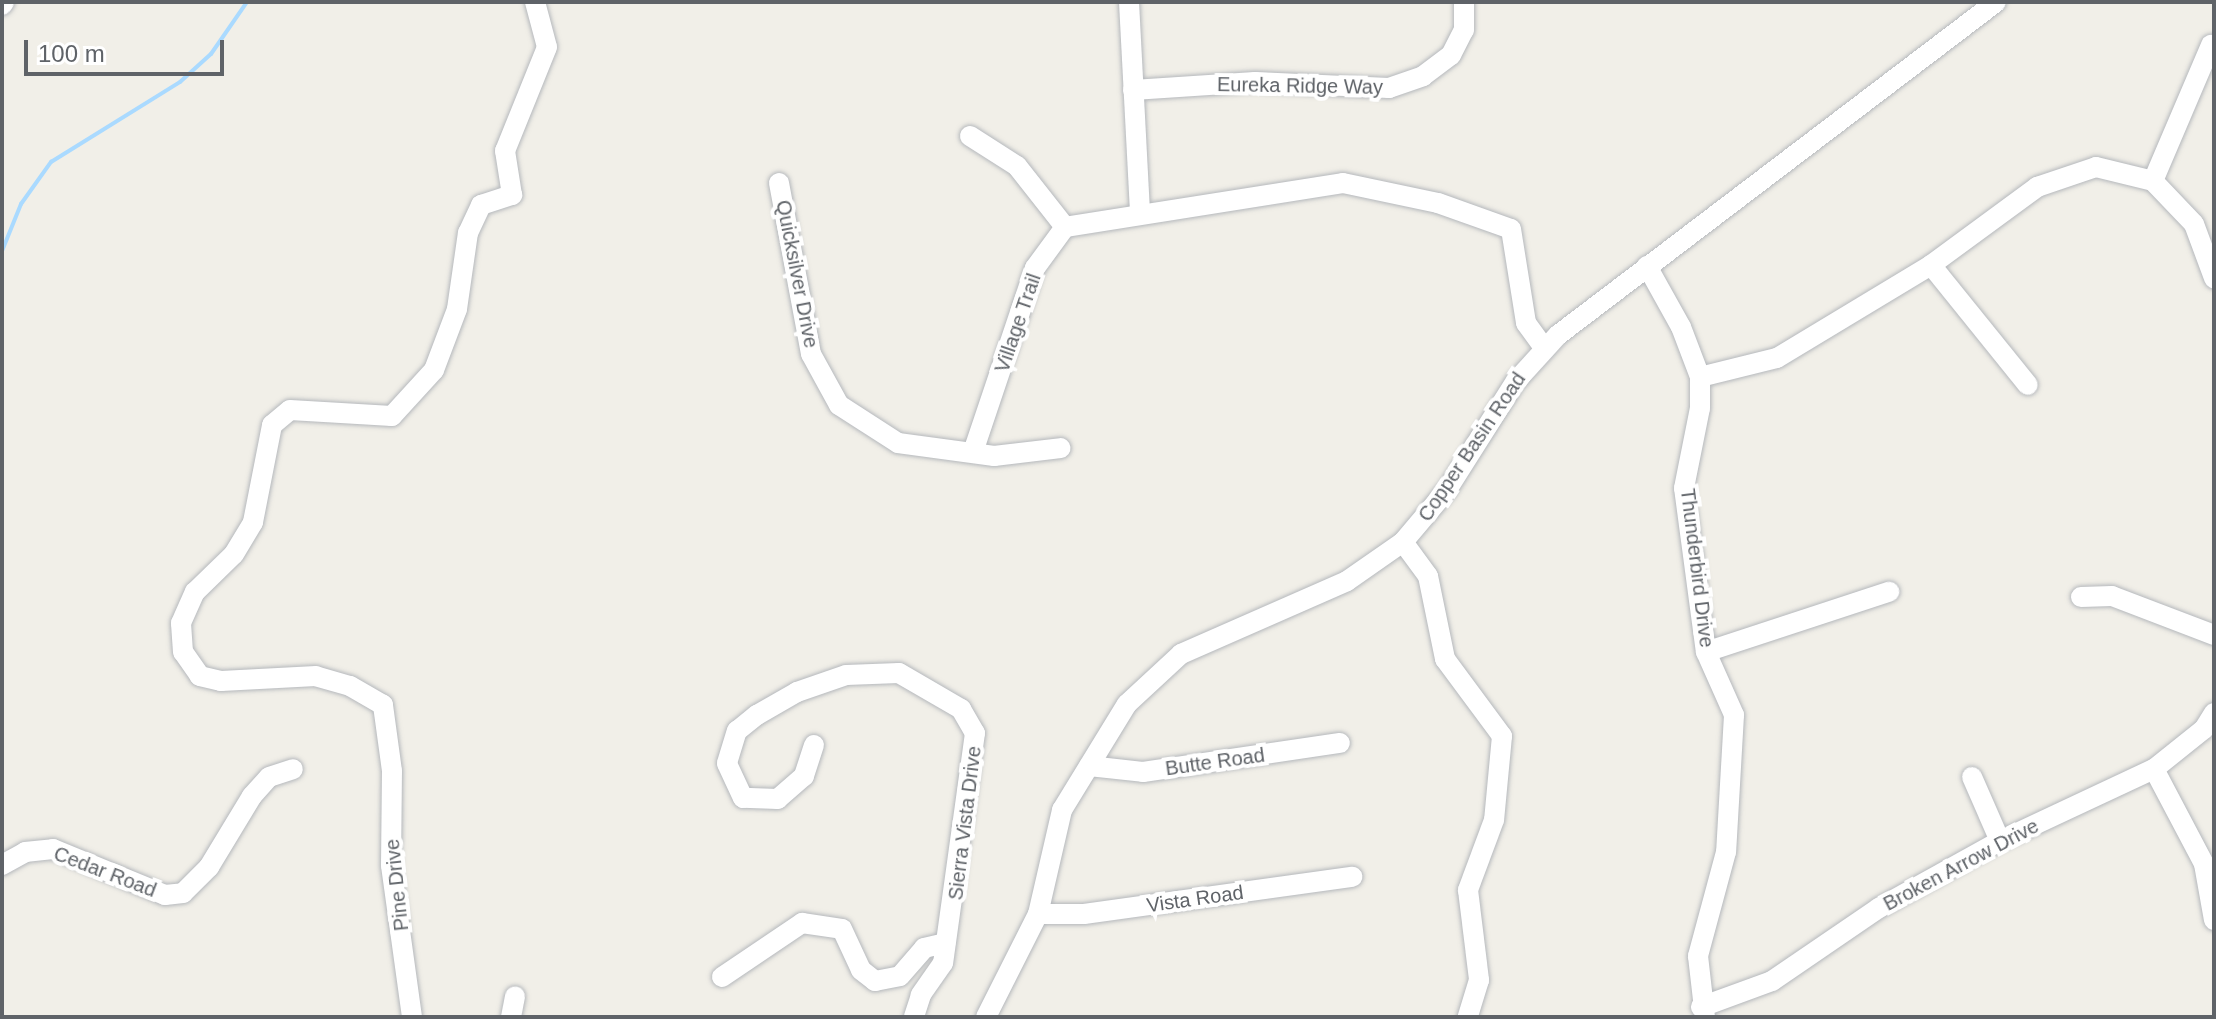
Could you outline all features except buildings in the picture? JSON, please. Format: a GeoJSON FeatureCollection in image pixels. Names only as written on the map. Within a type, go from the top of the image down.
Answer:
{"type":"FeatureCollection","features":[{"type":"Feature","properties":{"kind":"street","name":"Pine Drive"},"geometry":{"type":"LineString","coordinates":[[412,1017],[391,865],[392,771],[383,705],[350,686],[316,676],[221,681],[200,676],[183,652],[181,623],[195,592],[234,554],[253,522],[272,425],[290,410],[392,416],[413,399],[434,370],[457,309],[468,233],[481,205],[512,195],[505,151],[547,47],[535,2]]}},
{"type":"Feature","properties":{"kind":"street"},"geometry":{"type":"LineString","coordinates":[[1129,2],[1140,213]]}},
{"type":"Feature","properties":{"kind":"street","name":"Eureka Ridge Way"},"geometry":{"type":"LineString","coordinates":[[1133,90],[1255,82],[1389,88],[1423,76],[1451,55],[1464,30],[1464,2]]}},
{"type":"Feature","properties":{"kind":"street","name":"Copper Basin Road"},"geometry":{"type":"LineString","coordinates":[[986,1017],[1038,914],[1062,810],[1127,704],[1181,654],[1347,581],[1403,542],[1447,490],[1516,381],[1545,349],[1647,266],[1996,2]]}},
{"type":"Feature","properties":{"kind":"street"},"geometry":{"type":"LineString","coordinates":[[2153,181],[2211,45]]}},
{"type":"Feature","properties":{"kind":"street"},"geometry":{"type":"LineString","coordinates":[[970,136],[1017,166],[1065,227],[1343,183],[1438,203],[1511,229],[1526,323],[1545,349]]}},
{"type":"Feature","properties":{"kind":"street"},"geometry":{"type":"LineString","coordinates":[[1700,377],[1777,358],[1931,265],[2037,187],[2096,167],[2153,181],[2194,224],[2214,278]]}},
{"type":"Feature","properties":{"kind":"street","name":"Quicksilver Drive"},"geometry":{"type":"LineString","coordinates":[[779,183],[811,354],[839,405],[898,443],[994,456],[1061,448]]}},
{"type":"Feature","properties":{"kind":"street","name":"Village Trail"},"geometry":{"type":"LineString","coordinates":[[973,452],[1035,268],[1065,227]]}},
{"type":"Feature","properties":{"kind":"street"},"geometry":{"type":"LineString","coordinates":[[1931,265],[2028,385]]}},
{"type":"Feature","properties":{"kind":"street","name":"Thunderbird Drive"},"geometry":{"type":"LineString","coordinates":[[1647,266],[1681,327],[1700,377],[1700,408],[1684,488],[1706,652],[1734,715],[1734,758],[1726,852],[1698,956],[1703,1012]]}},
{"type":"Feature","properties":{"kind":"street"},"geometry":{"type":"LineString","coordinates":[[1403,542],[1428,576],[1445,659],[1502,736],[1494,820],[1468,890],[1479,980],[1468,1017]]}},
{"type":"Feature","properties":{"kind":"street"},"geometry":{"type":"LineString","coordinates":[[1706,652],[1889,592]]}},
{"type":"Feature","properties":{"kind":"street"},"geometry":{"type":"LineString","coordinates":[[2081,597],[2112,596],[2214,635]]}},
{"type":"Feature","properties":{"kind":"street","name":"Sierra Vista Drive"},"geometry":{"type":"LineString","coordinates":[[814,745],[804,776],[778,799],[743,798],[727,763],[737,731],[757,715],[797,692],[846,675],[899,673],[961,709],[975,733],[973,775],[943,963],[921,995],[914,1017]]}},
{"type":"Feature","properties":{"kind":"street","name":"Broken Arrow Drive"},"geometry":{"type":"LineString","coordinates":[[1703,1012],[1772,981],[1879,908],[2000,841],[2154,769],[2204,729],[2214,713]]}},
{"type":"Feature","properties":{"kind":"street","name":"Butte Road"},"geometry":{"type":"LineString","coordinates":[[1089,766],[1143,772],[1340,743]]}},
{"type":"Feature","properties":{"kind":"street","name":"Cedar Road"},"geometry":{"type":"LineString","coordinates":[[2,865],[25,852],[53,849],[165,895],[183,893],[209,867],[252,796],[269,777],[293,769]]}},
{"type":"Feature","properties":{"kind":"street"},"geometry":{"type":"LineString","coordinates":[[2154,769],[2204,864],[2214,920]]}},
{"type":"Feature","properties":{"kind":"street"},"geometry":{"type":"LineString","coordinates":[[1972,777],[2000,841]]}},
{"type":"Feature","properties":{"kind":"street","name":"Vista Road"},"geometry":{"type":"LineString","coordinates":[[1038,914],[1084,914],[1352,877]]}},
{"type":"Feature","properties":{"kind":"street"},"geometry":{"type":"LineString","coordinates":[[722,977],[802,923],[842,929],[861,970],[875,981],[900,976],[924,948],[945,943]]}},
{"type":"Feature","properties":{"kind":"street"},"geometry":{"type":"LineString","coordinates":[[511,1017],[515,996]]}},
{"type":"Feature","properties":{"kind":"waterway"},"geometry":{"type":"LineString","coordinates":[[2,251],[21,204],[51,162],[180,82],[211,54],[247,2]]}}]}
